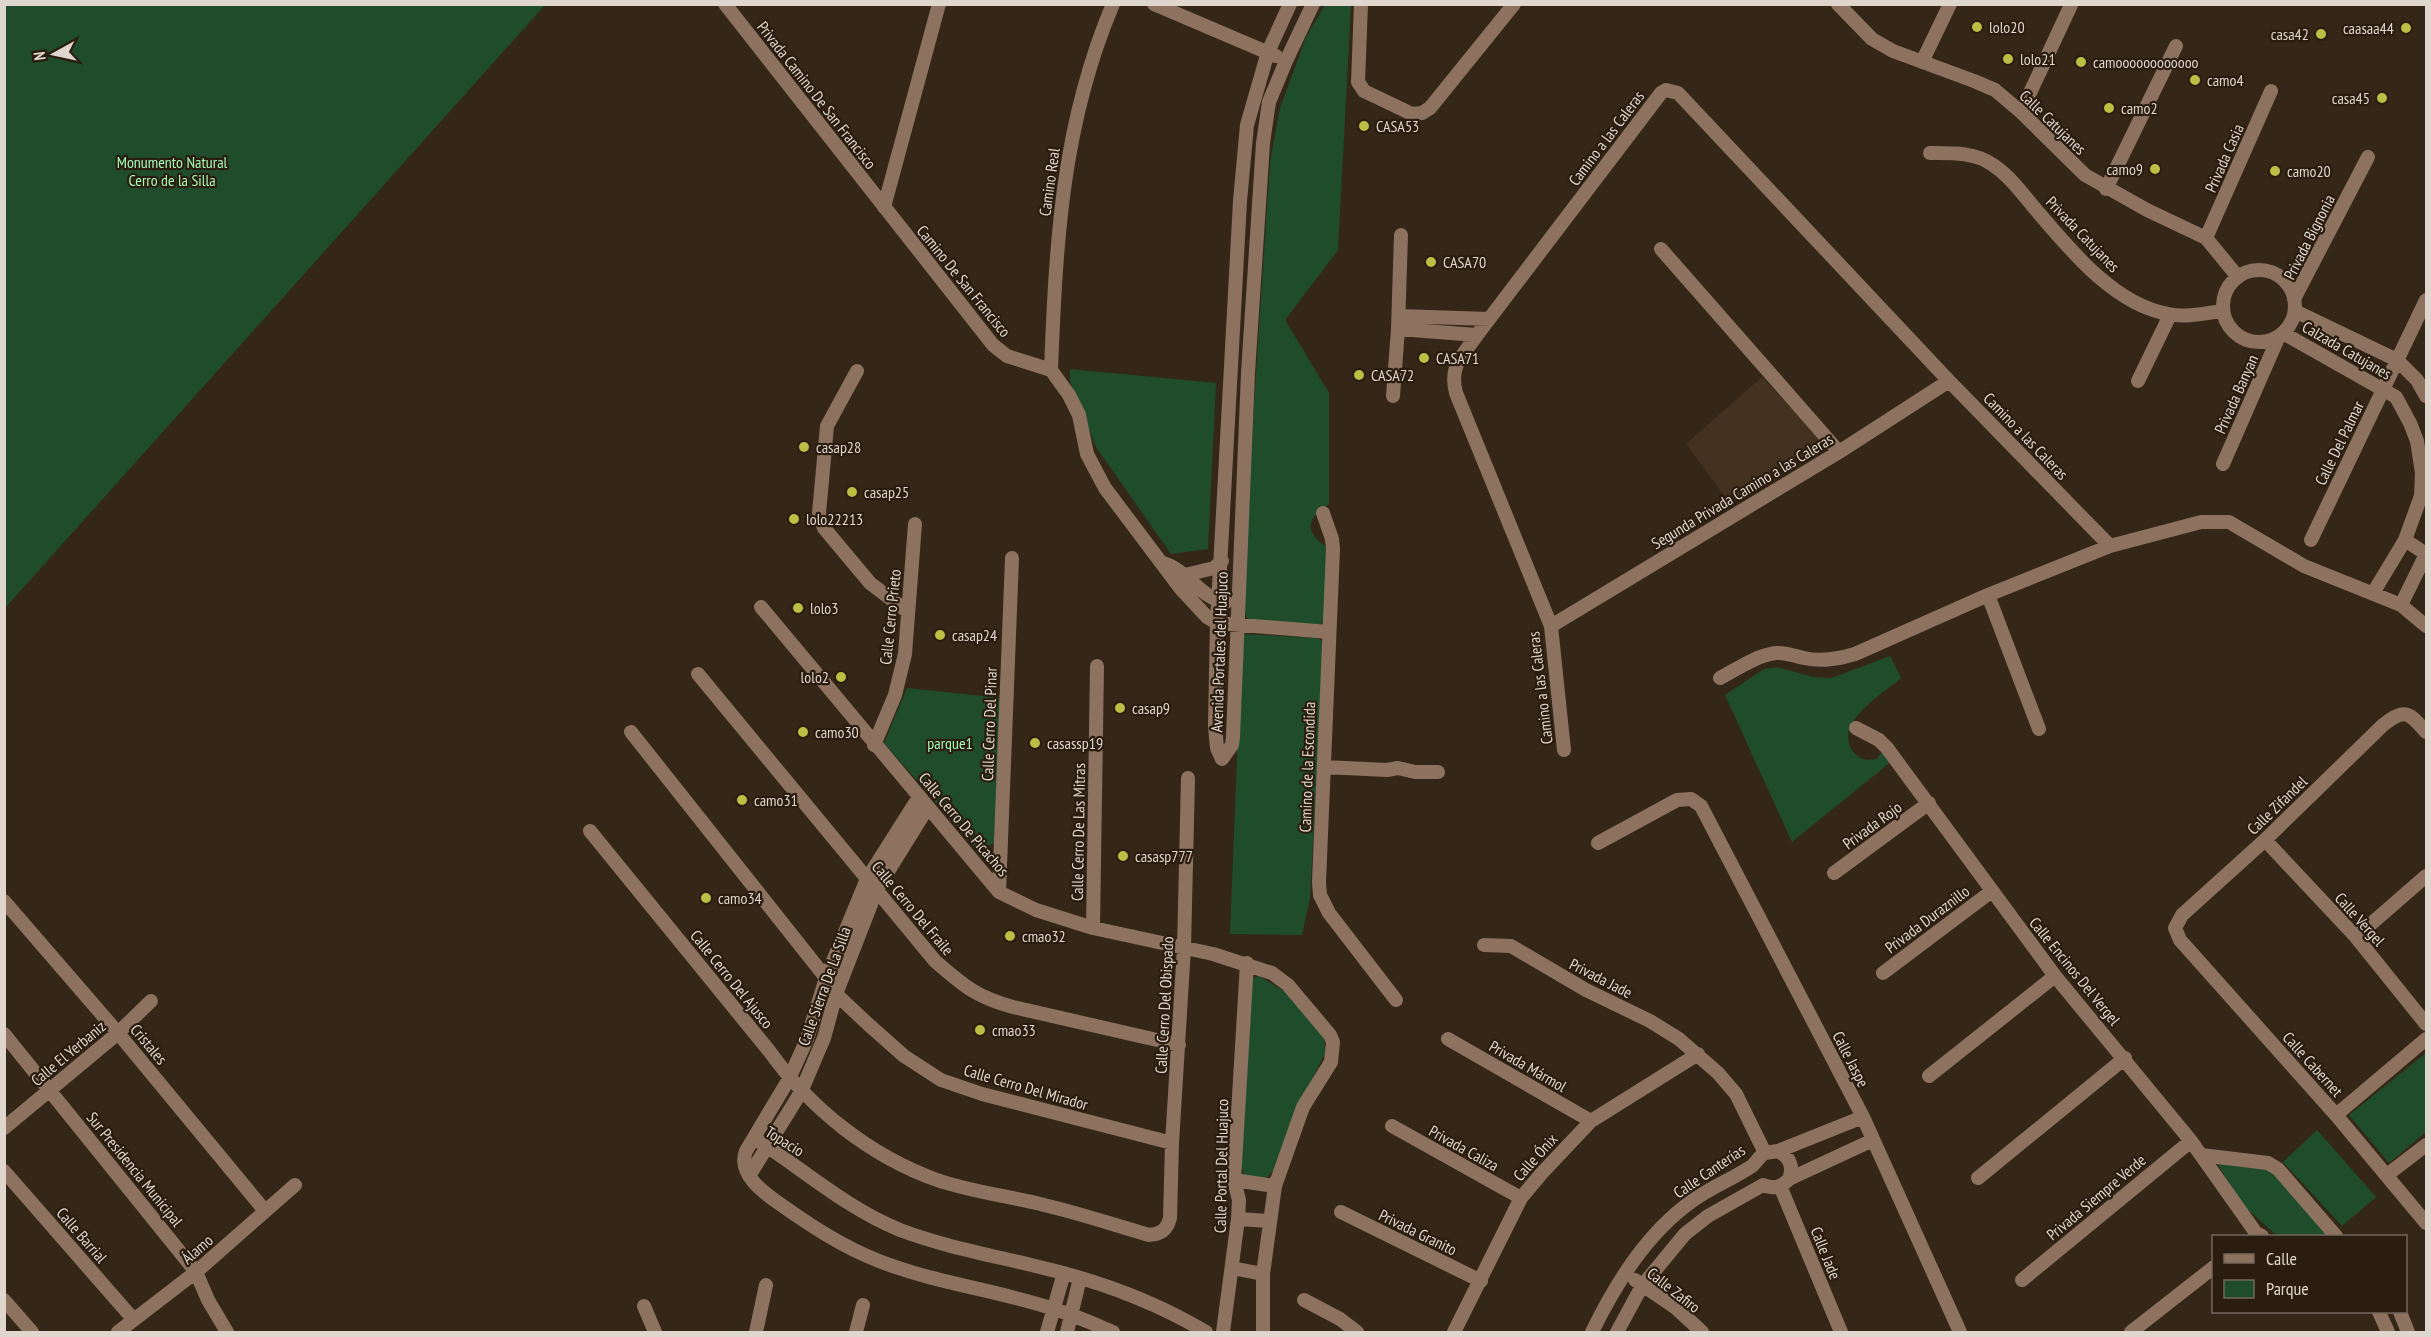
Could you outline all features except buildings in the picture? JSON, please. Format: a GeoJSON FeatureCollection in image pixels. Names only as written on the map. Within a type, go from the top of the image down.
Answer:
{"type":"FeatureCollection","features":[{"type":"Feature","properties":{"kind":"street","name":"Privada Camino De San Francisco"},"geometry":{"type":"LineString","coordinates":[[725,4],[884,207]]}},
{"type":"Feature","properties":{"kind":"street"},"geometry":{"type":"LineString","coordinates":[[884,207],[939,4]]}},
{"type":"Feature","properties":{"kind":"street","name":"Camino Real"},"geometry":{"type":"LineString","coordinates":[[1051,370],[1056,262],[1073,130],[1095,48],[1113,4]]}},
{"type":"Feature","properties":{"kind":"street"},"geometry":{"type":"LineString","coordinates":[[1154,4],[1286,61]]}},
{"type":"Feature","properties":{"kind":"street","name":"Avenida Portales del Huajuco"},"geometry":{"type":"LineString","coordinates":[[1290,4],[1268,52],[1247,125],[1242,180],[1217,623],[1215,726],[1217,748],[1222,759],[1232,745],[1233,737],[1248,373],[1263,143],[1269,102],[1313,4]]}},
{"type":"Feature","properties":{"kind":"street"},"geometry":{"type":"LineString","coordinates":[[1361,4],[1358,82],[1364,91],[1412,114],[1422,113],[1430,108],[1514,4]]}},
{"type":"Feature","properties":{"kind":"street","name":"Calle Catujanes"},"geometry":{"type":"LineString","coordinates":[[1838,4],[1872,39],[1893,51],[1995,90],[2021,112],[2085,175],[2106,189],[2206,238],[2238,277]]}},
{"type":"Feature","properties":{"kind":"street"},"geometry":{"type":"LineString","coordinates":[[1922,62],[1950,4]]}},
{"type":"Feature","properties":{"kind":"street"},"geometry":{"type":"LineString","coordinates":[[2021,112],[2071,5]]}},
{"type":"Feature","properties":{"kind":"street"},"geometry":{"type":"LineString","coordinates":[[2106,189],[2176,46]]}},
{"type":"Feature","properties":{"kind":"street","name":"Camino a las Caleras"},"geometry":{"type":"LineString","coordinates":[[1563,750],[1551,627],[1453,379],[1456,365],[1477,335],[1661,93],[1672,90],[1678,93],[1949,381],[2110,546]]}},
{"type":"Feature","properties":{"kind":"street","name":"Privada Casia"},"geometry":{"type":"LineString","coordinates":[[2206,238],[2271,91]]}},
{"type":"Feature","properties":{"kind":"street","name":"Privada Catujanes"},"geometry":{"type":"LineString","coordinates":[[1930,153],[1977,157],[1992,164],[2015,186],[2066,245],[2116,291],[2149,309],[2170,315],[2223,311]]}},
{"type":"Feature","properties":{"kind":"street","name":"Privada Bignonia"},"geometry":{"type":"LineString","coordinates":[[2295,305],[2368,157]]}},
{"type":"Feature","properties":{"kind":"street","name":"Camino De San Francisco"},"geometry":{"type":"LineString","coordinates":[[884,207],[998,351],[1051,370]]}},
{"type":"Feature","properties":{"kind":"street"},"geometry":{"type":"LineString","coordinates":[[1393,396],[1401,235]]}},
{"type":"Feature","properties":{"kind":"street"},"geometry":{"type":"LineString","coordinates":[[1661,249],[1839,452]]}},
{"type":"Feature","properties":{"kind":"street"},"geometry":{"type":"LineString","coordinates":[[2261,270],[2272,272],[2283,279],[2290,288],[2295,305],[2291,323],[2282,334],[2269,341],[2256,342],[2244,339],[2227,323],[2223,311],[2226,292],[2238,277],[2249,271],[2261,270]]}},
{"type":"Feature","properties":{"kind":"street","name":"Calle Del Palmar"},"geometry":{"type":"LineString","coordinates":[[2311,540],[2427,300]]}},
{"type":"Feature","properties":{"kind":"street","name":"Calzada Catujanes"},"geometry":{"type":"LineString","coordinates":[[2295,305],[2397,360],[2417,380],[2427,396]]}},
{"type":"Feature","properties":{"kind":"street"},"geometry":{"type":"LineString","coordinates":[[2138,381],[2170,315]]}},
{"type":"Feature","properties":{"kind":"street"},"geometry":{"type":"LineString","coordinates":[[1398,322],[1489,319]]}},
{"type":"Feature","properties":{"kind":"street"},"geometry":{"type":"LineString","coordinates":[[1398,322],[1477,335]]}},
{"type":"Feature","properties":{"kind":"street","name":"Calzada Catujanes"},"geometry":{"type":"LineString","coordinates":[[2282,334],[2384,389],[2396,398],[2417,441],[2425,472],[2421,496],[2405,540],[2373,593]]}},
{"type":"Feature","properties":{"kind":"street","name":"Privada Banyan"},"geometry":{"type":"LineString","coordinates":[[2223,464],[2282,334]]}},
{"type":"Feature","properties":{"kind":"street"},"geometry":{"type":"LineString","coordinates":[[1051,370],[1069,395],[1079,415],[1087,454],[1094,470],[1105,488],[1193,603],[1217,623],[1329,632]]}},
{"type":"Feature","properties":{"kind":"street"},"geometry":{"type":"LineString","coordinates":[[856,371],[827,426],[819,513],[824,528],[870,583],[908,612]]}},
{"type":"Feature","properties":{"kind":"street","name":"Segunda Privada Camino a las Caleras"},"geometry":{"type":"LineString","coordinates":[[1551,627],[1839,452],[1949,381]]}},
{"type":"Feature","properties":{"kind":"street","name":"Camino de la Escondida"},"geometry":{"type":"LineString","coordinates":[[1323,513],[1333,549],[1320,895],[1329,913],[1396,1000]]}},
{"type":"Feature","properties":{"kind":"street"},"geometry":{"type":"LineString","coordinates":[[1720,678],[1775,653],[1789,653],[1820,660],[1855,654],[1988,595],[2110,546],[2202,522],[2229,522],[2304,566],[2401,605],[2427,626]]}},
{"type":"Feature","properties":{"kind":"street","name":"Calle Cerro Prieto"},"geometry":{"type":"LineString","coordinates":[[874,745],[896,695],[905,654],[915,524]]}},
{"type":"Feature","properties":{"kind":"street"},"geometry":{"type":"LineString","coordinates":[[2401,605],[2427,554],[2405,540]]}},
{"type":"Feature","properties":{"kind":"street","name":"Calle Cerro Del Pinar"},"geometry":{"type":"LineString","coordinates":[[999,892],[1012,558]]}},
{"type":"Feature","properties":{"kind":"street"},"geometry":{"type":"LineString","coordinates":[[1185,575],[1214,568],[1222,561]]}},
{"type":"Feature","properties":{"kind":"street"},"geometry":{"type":"LineString","coordinates":[[1163,563],[1175,567],[1204,593],[1220,601],[1237,603]]}},
{"type":"Feature","properties":{"kind":"street"},"geometry":{"type":"LineString","coordinates":[[1988,595],[2039,729]]}},
{"type":"Feature","properties":{"kind":"street","name":"Calle Cerro De Picachos"},"geometry":{"type":"LineString","coordinates":[[761,607],[999,892],[1036,910],[1093,928],[1247,963],[1272,972],[1288,985],[1324,1026],[1333,1042],[1331,1062],[1303,1107],[1275,1186]]}},
{"type":"Feature","properties":{"kind":"street","name":"Calle Cerro De Las Mitras"},"geometry":{"type":"LineString","coordinates":[[1093,928],[1097,666]]}},
{"type":"Feature","properties":{"kind":"street","name":"Calle Cerro Del Fraile"},"geometry":{"type":"LineString","coordinates":[[698,674],[935,961],[965,987],[986,1000],[1179,1045]]}},
{"type":"Feature","properties":{"kind":"street","name":"Calle Zifandel"},"geometry":{"type":"LineString","coordinates":[[2175,928],[2182,915],[2265,840],[2383,725],[2407,713],[2427,732]]}},
{"type":"Feature","properties":{"kind":"street","name":"Calle Encinos Del Vergel"},"geometry":{"type":"LineString","coordinates":[[1856,728],[1879,740],[1887,748],[2055,976],[2125,1058],[2191,1141],[2256,1235]]}},
{"type":"Feature","properties":{"kind":"street","name":"Calle Cerro Del Mirador"},"geometry":{"type":"LineString","coordinates":[[631,732],[826,978],[836,994],[904,1056],[941,1080],[982,1094],[1172,1143]]}},
{"type":"Feature","properties":{"kind":"street"},"geometry":{"type":"LineString","coordinates":[[1324,767],[1387,770],[1398,768],[1415,772],[1438,772]]}},
{"type":"Feature","properties":{"kind":"street","name":"Calle Cerro Del Obispado"},"geometry":{"type":"LineString","coordinates":[[1164,1231],[1170,1218],[1172,1143],[1184,948],[1188,778]]}},
{"type":"Feature","properties":{"kind":"street","name":"Calle Jaspe"},"geometry":{"type":"LineString","coordinates":[[1598,843],[1677,800],[1691,799],[1701,806],[1863,1117],[1960,1332]]}},
{"type":"Feature","properties":{"kind":"street","name":"Calle Sierra De La Silla"},"geometry":{"type":"LineString","coordinates":[[754,1138],[789,1079],[807,1038],[826,978],[872,884],[924,802]]}},
{"type":"Feature","properties":{"kind":"street","name":"Privada Rojo"},"geometry":{"type":"LineString","coordinates":[[1834,873],[1929,803]]}},
{"type":"Feature","properties":{"kind":"street","name":"Calle Cerro Del Ajusco"},"geometry":{"type":"LineString","coordinates":[[590,831],[770,1052],[789,1079],[848,1133],[903,1165],[938,1180],[1045,1205],[1149,1235],[1164,1231]]}},
{"type":"Feature","properties":{"kind":"street","name":"Calle Vergel"},"geometry":{"type":"LineString","coordinates":[[2265,840],[2356,937],[2427,1024]]}},
{"type":"Feature","properties":{"kind":"street"},"geometry":{"type":"LineString","coordinates":[[2356,937],[2427,876]]}},
{"type":"Feature","properties":{"kind":"street","name":"Calle Sierra De La Silla"},"geometry":{"type":"LineString","coordinates":[[749,1176],[801,1092],[824,1038],[872,884]]}},
{"type":"Feature","properties":{"kind":"street","name":"Privada Duraznillo"},"geometry":{"type":"LineString","coordinates":[[1883,973],[1992,891]]}},
{"type":"Feature","properties":{"kind":"street","name":"Cristales"},"geometry":{"type":"LineString","coordinates":[[4,901],[118,1033],[265,1211]]}},
{"type":"Feature","properties":{"kind":"street","name":"Calle Cabernet"},"geometry":{"type":"LineString","coordinates":[[2175,928],[2180,940],[2336,1115],[2427,1223]]}},
{"type":"Feature","properties":{"kind":"street","name":"Privada Jade"},"geometry":{"type":"LineString","coordinates":[[1484,945],[1511,946],[1586,990],[1650,1021],[1698,1054]]}},
{"type":"Feature","properties":{"kind":"street","name":"Calle Portal Del Huajuco"},"geometry":{"type":"LineString","coordinates":[[1223,1332],[1238,1219],[1239,1200],[1234,1180],[1247,963]]}},
{"type":"Feature","properties":{"kind":"street"},"geometry":{"type":"LineString","coordinates":[[1929,1076],[2055,976]]}},
{"type":"Feature","properties":{"kind":"street","name":"Calle El Yerbaniz"},"geometry":{"type":"LineString","coordinates":[[4,1128],[118,1033],[151,1001]]}},
{"type":"Feature","properties":{"kind":"street","name":"Sur Presidencia Municipal"},"geometry":{"type":"LineString","coordinates":[[4,1034],[196,1272],[226,1332]]}},
{"type":"Feature","properties":{"kind":"street","name":"Privada Mármol"},"geometry":{"type":"LineString","coordinates":[[1448,1039],[1591,1121]]}},
{"type":"Feature","properties":{"kind":"street"},"geometry":{"type":"LineString","coordinates":[[2336,1115],[2427,1039]]}},
{"type":"Feature","properties":{"kind":"street","name":"Calle Ónix"},"geometry":{"type":"LineString","coordinates":[[1454,1332],[1521,1198],[1591,1121],[1698,1054]]}},
{"type":"Feature","properties":{"kind":"street","name":"Calle Jade"},"geometry":{"type":"LineString","coordinates":[[1698,1054],[1736,1094],[1771,1152],[1789,1160],[1791,1170],[1785,1183],[1841,1332]]}},
{"type":"Feature","properties":{"kind":"street"},"geometry":{"type":"LineString","coordinates":[[1978,1178],[2125,1058]]}},
{"type":"Feature","properties":{"kind":"street","name":"Calle Canterías"},"geometry":{"type":"LineString","coordinates":[[1592,1332],[1603,1309],[1642,1248],[1664,1224],[1693,1200],[1755,1164],[1771,1152],[1863,1117]]}},
{"type":"Feature","properties":{"kind":"street","name":"Privada Caliza"},"geometry":{"type":"LineString","coordinates":[[1392,1126],[1521,1198]]}},
{"type":"Feature","properties":{"kind":"street","name":"Topacio"},"geometry":{"type":"LineString","coordinates":[[749,1176],[744,1157],[754,1138],[841,1199],[866,1214],[901,1230],[960,1248],[1080,1278],[1170,1312],[1206,1332]]}},
{"type":"Feature","properties":{"kind":"street"},"geometry":{"type":"LineString","coordinates":[[1755,1164],[1757,1179],[1768,1187],[1785,1183],[1873,1140]]}},
{"type":"Feature","properties":{"kind":"street","name":"Privada Siempre Verde"},"geometry":{"type":"LineString","coordinates":[[2022,1280],[2191,1141]]}},
{"type":"Feature","properties":{"kind":"street"},"geometry":{"type":"LineString","coordinates":[[2387,1175],[2427,1145]]}},
{"type":"Feature","properties":{"kind":"street"},"geometry":{"type":"LineString","coordinates":[[2201,1155],[2268,1163],[2278,1169],[2335,1235]]}},
{"type":"Feature","properties":{"kind":"street","name":"Calle Barrial"},"geometry":{"type":"LineString","coordinates":[[4,1171],[134,1320]]}},
{"type":"Feature","properties":{"kind":"street"},"geometry":{"type":"LineString","coordinates":[[749,1176],[768,1196],[814,1228],[878,1260],[925,1276],[1053,1308],[1113,1332]]}},
{"type":"Feature","properties":{"kind":"street"},"geometry":{"type":"LineString","coordinates":[[1234,1180],[1275,1186],[1263,1274],[1263,1332]]}},
{"type":"Feature","properties":{"kind":"street","name":"Álamo"},"geometry":{"type":"LineString","coordinates":[[118,1332],[196,1272],[295,1185]]}},
{"type":"Feature","properties":{"kind":"street"},"geometry":{"type":"LineString","coordinates":[[1617,1332],[1642,1286],[1685,1234],[1708,1216],[1763,1185]]}},
{"type":"Feature","properties":{"kind":"street","name":"Privada Granito"},"geometry":{"type":"LineString","coordinates":[[1341,1212],[1481,1281]]}},
{"type":"Feature","properties":{"kind":"street"},"geometry":{"type":"LineString","coordinates":[[1238,1219],[1269,1221]]}},
{"type":"Feature","properties":{"kind":"street"},"geometry":{"type":"LineString","coordinates":[[1232,1268],[1263,1274]]}},
{"type":"Feature","properties":{"kind":"street"},"geometry":{"type":"LineString","coordinates":[[2131,1332],[2212,1269]]}},
{"type":"Feature","properties":{"kind":"street"},"geometry":{"type":"LineString","coordinates":[[1047,1332],[1064,1273]]}},
{"type":"Feature","properties":{"kind":"street","name":"Calle Zafiro"},"geometry":{"type":"LineString","coordinates":[[1626,1273],[1676,1308],[1701,1332]]}},
{"type":"Feature","properties":{"kind":"street"},"geometry":{"type":"LineString","coordinates":[[1067,1332],[1080,1278]]}},
{"type":"Feature","properties":{"kind":"street"},"geometry":{"type":"LineString","coordinates":[[756,1332],[766,1285]]}},
{"type":"Feature","properties":{"kind":"street"},"geometry":{"type":"LineString","coordinates":[[4,1300],[32,1332]]}},
{"type":"Feature","properties":{"kind":"street"},"geometry":{"type":"LineString","coordinates":[[1304,1300],[1340,1319],[1357,1332]]}},
{"type":"Feature","properties":{"kind":"street"},"geometry":{"type":"LineString","coordinates":[[856,1332],[863,1305]]}},
{"type":"Feature","properties":{"kind":"street"},"geometry":{"type":"LineString","coordinates":[[644,1306],[655,1332]]}},
{"type":"Feature","properties":{"kind":"street"},"geometry":{"type":"LineString","coordinates":[[2380,1313],[2388,1332]]}},
{"type":"Feature","properties":{"kind":"street"},"geometry":{"type":"LineString","coordinates":[[2401,1313],[2408,1332]]}},
{"type":"Feature","properties":{"kind":"shaded area"},"geometry":{"type":"Polygon","coordinates":[[[1762,377],[1824,444],[1729,502],[1686,444],[1762,377]]]}},
{"type":"Feature","properties":{"kind":"green space","name":"Monumento Natural Cerro de la Silla"},"geometry":{"type":"Polygon","coordinates":[[[4,5],[545,5],[5,608],[4,5]]]}},
{"type":"Feature","properties":{"kind":"green space"},"geometry":{"type":"Polygon","coordinates":[[[1325,5],[1351,5],[1338,250],[1285,320],[1329,393],[1329,504],[1315,515],[1311,526],[1315,537],[1329,549],[1325,618],[1322,623],[1316,625],[1248,620],[1244,611],[1254,405],[1270,162],[1280,108],[1306,37],[1325,5]]]}},
{"type":"Feature","properties":{"kind":"green space"},"geometry":{"type":"Polygon","coordinates":[[[1070,369],[1216,383],[1208,549],[1171,554],[1096,447],[1070,381],[1070,369]]]}},
{"type":"Feature","properties":{"kind":"green space"},"geometry":{"type":"Polygon","coordinates":[[[1242,634],[1316,638],[1323,641],[1310,898],[1302,935],[1230,934],[1242,634]]]}},
{"type":"Feature","properties":{"kind":"green space"},"geometry":{"type":"Polygon","coordinates":[[[1890,656],[1901,678],[1873,700],[1855,719],[1848,740],[1852,750],[1860,758],[1877,759],[1882,751],[1892,761],[1792,842],[1725,695],[1764,669],[1777,667],[1813,677],[1832,678],[1890,656]]]}},
{"type":"Feature","properties":{"kind":"green space","name":"parque1"},"geometry":{"type":"Polygon","coordinates":[[[907,688],[1001,698],[994,843],[978,850],[884,743],[907,688]]]}},
{"type":"Feature","properties":{"kind":"green space"},"geometry":{"type":"Polygon","coordinates":[[[1259,976],[1289,994],[1324,1038],[1325,1053],[1293,1118],[1272,1172],[1266,1178],[1244,1175],[1241,1165],[1249,985],[1253,978],[1259,976]]]}},
{"type":"Feature","properties":{"kind":"green space"},"geometry":{"type":"Polygon","coordinates":[[[2426,1053],[2426,1132],[2389,1163],[2349,1115],[2426,1053]]]}},
{"type":"Feature","properties":{"kind":"green space"},"geometry":{"type":"Polygon","coordinates":[[[2317,1130],[2376,1197],[2342,1226],[2283,1162],[2317,1130]]]}},
{"type":"Feature","properties":{"kind":"green space"},"geometry":{"type":"Polygon","coordinates":[[[2216,1162],[2254,1165],[2274,1172],[2330,1235],[2277,1235],[2244,1206],[2216,1162]]]}},
{"type":"Feature","properties":{"kind":"place","name":"lolo20"},"geometry":{"type":"Point","coordinates":[1977,27]}},
{"type":"Feature","properties":{"kind":"place","name":"caasaa44"},"geometry":{"type":"Point","coordinates":[2406,28]}},
{"type":"Feature","properties":{"kind":"place","name":"casa42"},"geometry":{"type":"Point","coordinates":[2321,34]}},
{"type":"Feature","properties":{"kind":"place","name":"lolo21"},"geometry":{"type":"Point","coordinates":[2008,59]}},
{"type":"Feature","properties":{"kind":"place","name":"camoooooooooooo"},"geometry":{"type":"Point","coordinates":[2081,62]}},
{"type":"Feature","properties":{"kind":"place","name":"camo4"},"geometry":{"type":"Point","coordinates":[2195,80]}},
{"type":"Feature","properties":{"kind":"place","name":"casa45"},"geometry":{"type":"Point","coordinates":[2382,98]}},
{"type":"Feature","properties":{"kind":"place","name":"camo2"},"geometry":{"type":"Point","coordinates":[2109,108]}},
{"type":"Feature","properties":{"kind":"place","name":"CASA53"},"geometry":{"type":"Point","coordinates":[1364,126]}},
{"type":"Feature","properties":{"kind":"place","name":"camo9"},"geometry":{"type":"Point","coordinates":[2155,169]}},
{"type":"Feature","properties":{"kind":"place","name":"camo20"},"geometry":{"type":"Point","coordinates":[2275,171]}},
{"type":"Feature","properties":{"kind":"place","name":"CASA70"},"geometry":{"type":"Point","coordinates":[1431,262]}},
{"type":"Feature","properties":{"kind":"place","name":"CASA71"},"geometry":{"type":"Point","coordinates":[1424,358]}},
{"type":"Feature","properties":{"kind":"place","name":"CASA72"},"geometry":{"type":"Point","coordinates":[1359,375]}},
{"type":"Feature","properties":{"kind":"place","name":"casap28"},"geometry":{"type":"Point","coordinates":[804,447]}},
{"type":"Feature","properties":{"kind":"place","name":"casap25"},"geometry":{"type":"Point","coordinates":[852,492]}},
{"type":"Feature","properties":{"kind":"place","name":"lolo22213"},"geometry":{"type":"Point","coordinates":[794,519]}},
{"type":"Feature","properties":{"kind":"place","name":"lolo3"},"geometry":{"type":"Point","coordinates":[798,608]}},
{"type":"Feature","properties":{"kind":"place","name":"casap24"},"geometry":{"type":"Point","coordinates":[940,635]}},
{"type":"Feature","properties":{"kind":"place","name":"lolo2"},"geometry":{"type":"Point","coordinates":[841,677]}},
{"type":"Feature","properties":{"kind":"place","name":"casap9"},"geometry":{"type":"Point","coordinates":[1120,708]}},
{"type":"Feature","properties":{"kind":"place","name":"camo30"},"geometry":{"type":"Point","coordinates":[803,732]}},
{"type":"Feature","properties":{"kind":"place","name":"casassp19"},"geometry":{"type":"Point","coordinates":[1035,743]}},
{"type":"Feature","properties":{"kind":"place","name":"camo31"},"geometry":{"type":"Point","coordinates":[742,800]}},
{"type":"Feature","properties":{"kind":"place","name":"casasp777"},"geometry":{"type":"Point","coordinates":[1123,856]}},
{"type":"Feature","properties":{"kind":"place","name":"camo34"},"geometry":{"type":"Point","coordinates":[706,898]}},
{"type":"Feature","properties":{"kind":"place","name":"cmao32"},"geometry":{"type":"Point","coordinates":[1010,936]}},
{"type":"Feature","properties":{"kind":"place","name":"cmao33"},"geometry":{"type":"Point","coordinates":[980,1030]}}]}
